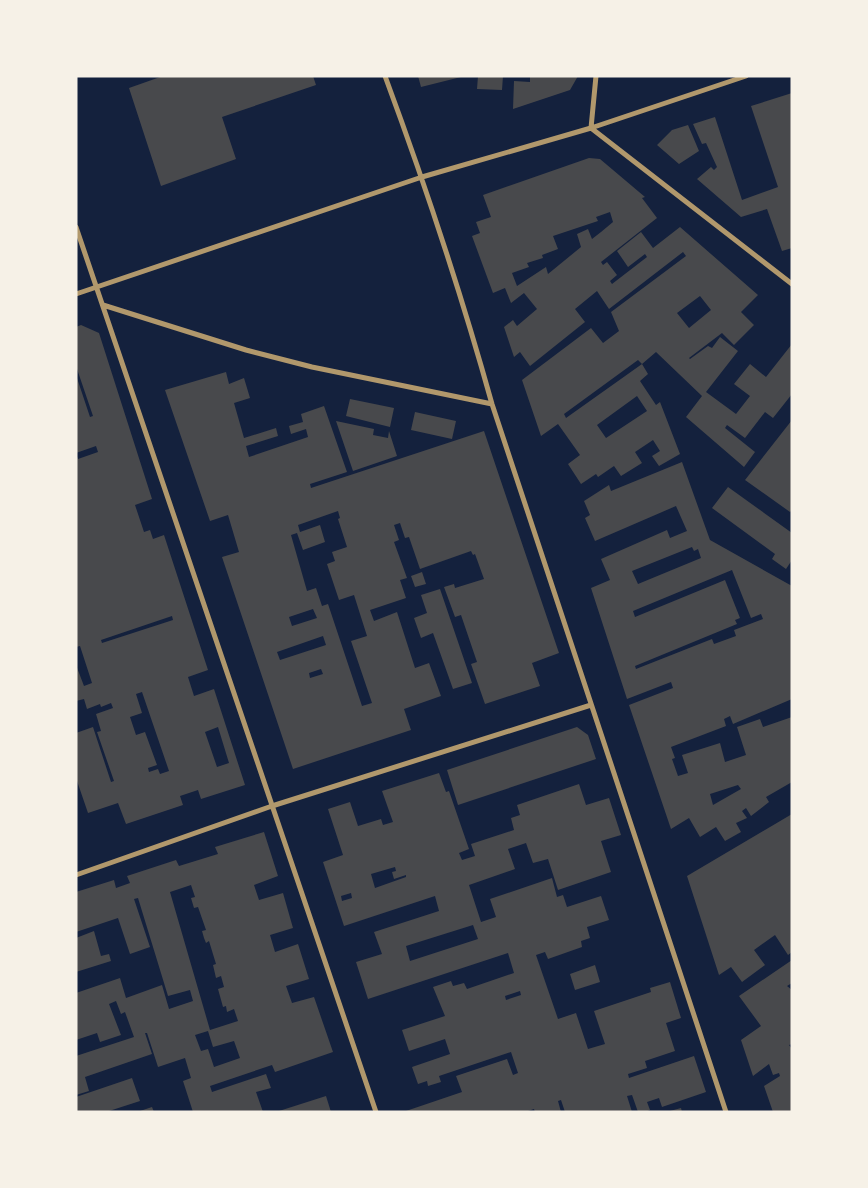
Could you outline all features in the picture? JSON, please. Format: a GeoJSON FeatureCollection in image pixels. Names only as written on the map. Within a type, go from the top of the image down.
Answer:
{"type":"FeatureCollection","features":[{"type":"Feature","properties":{"kind":"street"},"geometry":{"type":"LineString","coordinates":[[384,76],[422,177],[468,317],[492,404],[726,1112]]}},
{"type":"Feature","properties":{"kind":"street"},"geometry":{"type":"LineString","coordinates":[[591,128],[596,76]]}},
{"type":"Feature","properties":{"kind":"street"},"geometry":{"type":"LineString","coordinates":[[76,294],[422,177],[591,128],[746,76]]}},
{"type":"Feature","properties":{"kind":"street"},"geometry":{"type":"LineString","coordinates":[[591,128],[792,284]]}},
{"type":"Feature","properties":{"kind":"street"},"geometry":{"type":"LineString","coordinates":[[76,227],[376,1112]]}},
{"type":"Feature","properties":{"kind":"street"},"geometry":{"type":"LineString","coordinates":[[103,306],[246,350],[312,367],[492,404]]}},
{"type":"Feature","properties":{"kind":"street"},"geometry":{"type":"LineString","coordinates":[[76,875],[272,806],[591,705]]}},
{"type":"Feature","properties":{"kind":"building"},"geometry":{"type":"Polygon","coordinates":[[[163,76],[313,76],[316,85],[222,117],[236,159],[161,186],[129,88],[163,76]]]}},
{"type":"Feature","properties":{"kind":"building"},"geometry":{"type":"Polygon","coordinates":[[[418,76],[461,76],[461,77],[421,87],[418,76]]]}},
{"type":"Feature","properties":{"kind":"building"},"geometry":{"type":"Polygon","coordinates":[[[478,76],[503,76],[502,90],[477,89],[478,76]]]}},
{"type":"Feature","properties":{"kind":"building"},"geometry":{"type":"Polygon","coordinates":[[[530,76],[578,76],[570,90],[513,109],[514,81],[530,82],[530,76]]]}},
{"type":"Feature","properties":{"kind":"building"},"geometry":{"type":"Polygon","coordinates":[[[792,93],[792,248],[782,251],[767,209],[741,217],[697,179],[711,167],[714,170],[717,167],[706,143],[702,144],[693,124],[715,117],[742,200],[778,187],[751,106],[792,93]]]}},
{"type":"Feature","properties":{"kind":"building"},"geometry":{"type":"Polygon","coordinates":[[[688,125],[699,151],[679,164],[657,145],[672,130],[688,125]]]}},
{"type":"Feature","properties":{"kind":"building"},"geometry":{"type":"Polygon","coordinates":[[[589,158],[600,159],[645,197],[642,198],[657,218],[601,262],[603,265],[607,262],[617,275],[610,281],[612,284],[647,257],[645,254],[628,267],[617,251],[641,232],[653,248],[680,227],[758,295],[741,312],[754,325],[734,345],[722,333],[689,358],[708,346],[712,348],[720,337],[738,351],[706,392],[736,414],[750,396],[734,384],[750,364],[766,377],[792,344],[792,394],[773,418],[765,412],[745,438],[727,425],[725,428],[755,452],[744,467],[686,417],[702,396],[656,352],[642,364],[648,374],[640,381],[656,405],[660,402],[680,454],[659,466],[652,456],[660,451],[653,440],[635,452],[642,463],[621,476],[614,466],[598,477],[596,474],[581,484],[568,464],[580,455],[558,424],[541,436],[522,380],[591,328],[603,343],[619,331],[611,312],[686,256],[683,252],[609,309],[597,291],[575,309],[585,322],[530,366],[520,352],[514,357],[504,327],[513,320],[517,326],[537,309],[524,293],[511,303],[505,288],[493,293],[472,236],[480,233],[476,222],[491,217],[483,195],[589,158]],[[610,212],[596,217],[598,221],[553,236],[558,249],[542,255],[543,258],[527,263],[529,267],[512,273],[517,286],[546,267],[548,274],[581,247],[577,234],[588,229],[592,239],[601,232],[613,222],[610,212]],[[700,296],[677,313],[689,328],[711,310],[700,296]],[[638,360],[564,414],[566,418],[642,364],[638,360]],[[637,396],[597,425],[606,438],[647,411],[637,396]]]}},
{"type":"Feature","properties":{"kind":"building"},"geometry":{"type":"Polygon","coordinates":[[[81,325],[99,333],[152,499],[135,505],[144,532],[150,530],[153,539],[164,535],[208,670],[188,677],[194,696],[214,689],[245,785],[201,799],[198,790],[180,796],[183,805],[126,824],[118,803],[88,813],[76,778],[76,733],[93,727],[111,782],[114,781],[97,732],[101,731],[96,714],[113,708],[111,703],[101,707],[100,704],[87,709],[84,699],[76,701],[76,665],[84,686],[92,683],[80,646],[76,647],[76,454],[78,459],[98,452],[96,446],[76,453],[76,375],[90,417],[93,416],[76,366],[76,327],[81,325]],[[172,616],[101,640],[102,643],[173,620],[172,616]],[[142,692],[136,694],[142,713],[130,717],[136,735],[145,732],[157,765],[148,768],[149,772],[158,769],[160,774],[169,771],[142,692]],[[218,727],[205,732],[217,767],[229,763],[218,727]]]}},
{"type":"Feature","properties":{"kind":"building"},"geometry":{"type":"Polygon","coordinates":[[[226,372],[229,384],[244,378],[250,398],[234,403],[244,438],[276,428],[278,436],[246,446],[249,457],[308,437],[306,429],[291,434],[289,426],[303,422],[301,414],[324,406],[347,472],[310,484],[311,488],[484,431],[559,653],[532,663],[540,686],[485,704],[471,664],[477,662],[461,615],[455,617],[444,587],[454,584],[455,588],[484,579],[475,554],[473,555],[471,551],[420,569],[409,537],[405,538],[400,523],[394,525],[399,540],[394,542],[407,578],[400,580],[406,598],[370,610],[374,621],[397,612],[415,668],[429,663],[441,696],[404,709],[411,730],[293,769],[222,557],[239,552],[228,515],[210,521],[165,390],[226,372]],[[338,511],[298,525],[300,532],[320,525],[325,542],[303,550],[297,533],[291,535],[307,591],[316,588],[322,606],[328,604],[362,706],[372,703],[351,641],[367,636],[354,595],[339,600],[327,564],[335,561],[332,552],[347,547],[338,519],[340,518],[338,511]],[[313,609],[289,617],[292,626],[317,618],[313,609]],[[323,636],[277,652],[280,660],[326,645],[323,636]],[[321,669],[309,673],[310,678],[323,674],[321,669]]]}},
{"type":"Feature","properties":{"kind":"building"},"geometry":{"type":"Polygon","coordinates":[[[350,399],[394,408],[390,427],[346,416],[350,399]]]}},
{"type":"Feature","properties":{"kind":"building"},"geometry":{"type":"Polygon","coordinates":[[[415,412],[456,421],[452,439],[411,430],[415,412]]]}},
{"type":"Feature","properties":{"kind":"building"},"geometry":{"type":"Polygon","coordinates":[[[792,420],[792,510],[790,512],[745,480],[792,420]]]}},
{"type":"Feature","properties":{"kind":"building"},"geometry":{"type":"Polygon","coordinates":[[[336,421],[374,429],[373,435],[388,438],[389,431],[397,456],[353,471],[336,421]]]}},
{"type":"Feature","properties":{"kind":"building"},"geometry":{"type":"Polygon","coordinates":[[[682,462],[710,540],[792,586],[792,699],[733,724],[730,716],[724,719],[726,726],[671,747],[675,758],[672,759],[678,776],[688,773],[682,755],[720,743],[725,762],[746,755],[737,727],[760,719],[763,727],[792,717],[792,782],[766,797],[769,802],[751,816],[746,808],[742,811],[747,818],[736,823],[741,832],[725,841],[716,827],[700,837],[689,818],[671,829],[629,705],[673,688],[671,682],[627,699],[591,588],[610,580],[601,559],[667,530],[670,538],[687,531],[676,506],[595,541],[585,518],[590,515],[584,501],[609,485],[611,491],[682,462]],[[692,547],[632,571],[638,584],[701,558],[698,549],[694,551],[692,547]],[[732,570],[633,611],[635,617],[725,580],[740,618],[735,620],[737,624],[635,666],[636,669],[712,639],[714,644],[736,636],[734,630],[763,619],[761,614],[751,618],[732,570]],[[738,785],[710,794],[713,805],[741,789],[738,785]]]}},
{"type":"Feature","properties":{"kind":"building"},"geometry":{"type":"Polygon","coordinates":[[[728,487],[792,533],[792,560],[786,569],[772,559],[775,554],[712,508],[728,487]]]}},
{"type":"Feature","properties":{"kind":"building"},"geometry":{"type":"Polygon","coordinates":[[[422,572],[426,584],[415,587],[411,576],[422,572]]]}},
{"type":"Feature","properties":{"kind":"building"},"geometry":{"type":"Polygon","coordinates":[[[440,589],[472,683],[453,689],[433,633],[421,638],[414,618],[427,613],[421,595],[440,589]]]}},
{"type":"Feature","properties":{"kind":"building"},"geometry":{"type":"Polygon","coordinates":[[[577,727],[588,735],[596,759],[458,805],[447,770],[577,727]]]}},
{"type":"Feature","properties":{"kind":"building"},"geometry":{"type":"Polygon","coordinates":[[[439,773],[446,792],[449,791],[469,849],[459,853],[462,860],[475,856],[471,844],[514,830],[511,818],[520,815],[517,805],[579,784],[586,805],[609,798],[621,835],[601,841],[611,872],[558,890],[548,859],[533,863],[526,843],[508,849],[515,869],[469,885],[481,922],[496,917],[490,899],[552,878],[557,897],[563,895],[567,907],[601,896],[609,920],[587,927],[590,938],[581,941],[582,947],[548,959],[545,952],[536,955],[558,1019],[576,1013],[588,1049],[605,1044],[594,1011],[651,992],[650,988],[670,982],[681,1018],[666,1023],[675,1051],[645,1061],[647,1068],[628,1074],[629,1078],[694,1056],[706,1092],[662,1107],[659,1098],[647,1102],[650,1110],[645,1112],[638,1112],[632,1095],[627,1096],[632,1112],[565,1112],[561,1100],[558,1101],[561,1112],[535,1112],[534,1109],[525,1112],[403,1112],[462,1092],[456,1076],[507,1059],[513,1075],[518,1073],[511,1052],[439,1076],[441,1082],[428,1086],[427,1081],[418,1084],[412,1067],[450,1054],[445,1039],[409,1051],[402,1030],[445,1016],[433,987],[451,981],[453,986],[464,983],[467,989],[514,973],[508,953],[368,999],[356,962],[382,954],[374,932],[439,911],[435,896],[344,926],[323,862],[343,855],[328,809],[350,802],[358,826],[381,819],[383,825],[393,822],[382,791],[439,773]],[[395,867],[371,874],[375,888],[406,877],[406,875],[394,879],[392,872],[396,871],[395,867]],[[351,893],[341,896],[342,901],[352,898],[351,893]],[[473,925],[406,946],[410,961],[478,939],[473,925]],[[520,991],[505,996],[506,1000],[521,995],[520,991]]]}},
{"type":"Feature","properties":{"kind":"building"},"geometry":{"type":"Polygon","coordinates":[[[792,814],[792,952],[788,955],[775,935],[754,950],[765,965],[742,982],[731,967],[719,975],[687,876],[792,814]]]}},
{"type":"Feature","properties":{"kind":"building"},"geometry":{"type":"Polygon","coordinates":[[[264,832],[278,876],[254,885],[259,900],[283,893],[293,928],[270,935],[275,952],[298,944],[309,979],[286,986],[292,1003],[314,997],[333,1052],[275,1072],[272,1065],[210,1086],[212,1092],[266,1074],[271,1088],[256,1092],[263,1112],[193,1112],[183,1081],[191,1078],[185,1058],[158,1067],[147,1033],[145,1033],[152,1054],[85,1077],[89,1091],[76,1095],[76,1056],[134,1037],[125,1012],[121,1014],[116,1001],[109,1004],[121,1035],[100,1042],[97,1033],[76,1040],[76,993],[120,978],[126,998],[162,985],[169,1009],[193,1001],[190,990],[168,996],[138,898],[134,899],[150,947],[130,954],[118,918],[76,932],[76,892],[114,880],[116,888],[130,883],[127,876],[176,860],[179,866],[218,854],[215,847],[264,832]],[[191,885],[170,892],[210,1030],[238,1021],[234,1009],[227,1012],[226,1006],[223,1007],[218,989],[224,987],[221,976],[216,978],[213,965],[216,964],[209,941],[206,943],[204,938],[202,931],[206,930],[198,907],[194,908],[191,898],[195,897],[191,885]],[[208,1031],[195,1035],[201,1051],[208,1049],[214,1067],[240,1058],[234,1041],[213,1047],[208,1031]]]}},
{"type":"Feature","properties":{"kind":"building"},"geometry":{"type":"Polygon","coordinates":[[[94,931],[101,956],[109,954],[111,961],[76,972],[76,938],[94,931]]]}},
{"type":"Feature","properties":{"kind":"building"},"geometry":{"type":"Polygon","coordinates":[[[792,960],[792,983],[787,986],[792,990],[792,1044],[789,1045],[792,1049],[792,1112],[773,1112],[764,1086],[780,1076],[779,1073],[773,1075],[769,1064],[753,1076],[741,1040],[761,1026],[739,996],[792,960]]]}},
{"type":"Feature","properties":{"kind":"building"},"geometry":{"type":"Polygon","coordinates":[[[595,965],[600,982],[575,990],[570,974],[595,965]]]}},
{"type":"Feature","properties":{"kind":"building"},"geometry":{"type":"Polygon","coordinates":[[[132,1078],[140,1101],[106,1112],[76,1112],[76,1097],[132,1078]]]}},
{"type":"Feature","properties":{"kind":"building"},"geometry":{"type":"Polygon","coordinates":[[[326,1096],[331,1112],[279,1112],[279,1111],[326,1096]]]}},
{"type":"Feature","properties":{"kind":"building"},"geometry":{"type":"Polygon","coordinates":[[[152,1107],[154,1112],[140,1112],[140,1111],[152,1107]]]}},
{"type":"Feature","properties":{"kind":"building"},"geometry":{"type":"Polygon","coordinates":[[[681,1108],[682,1112],[670,1112],[670,1111],[681,1108]]]}}]}
